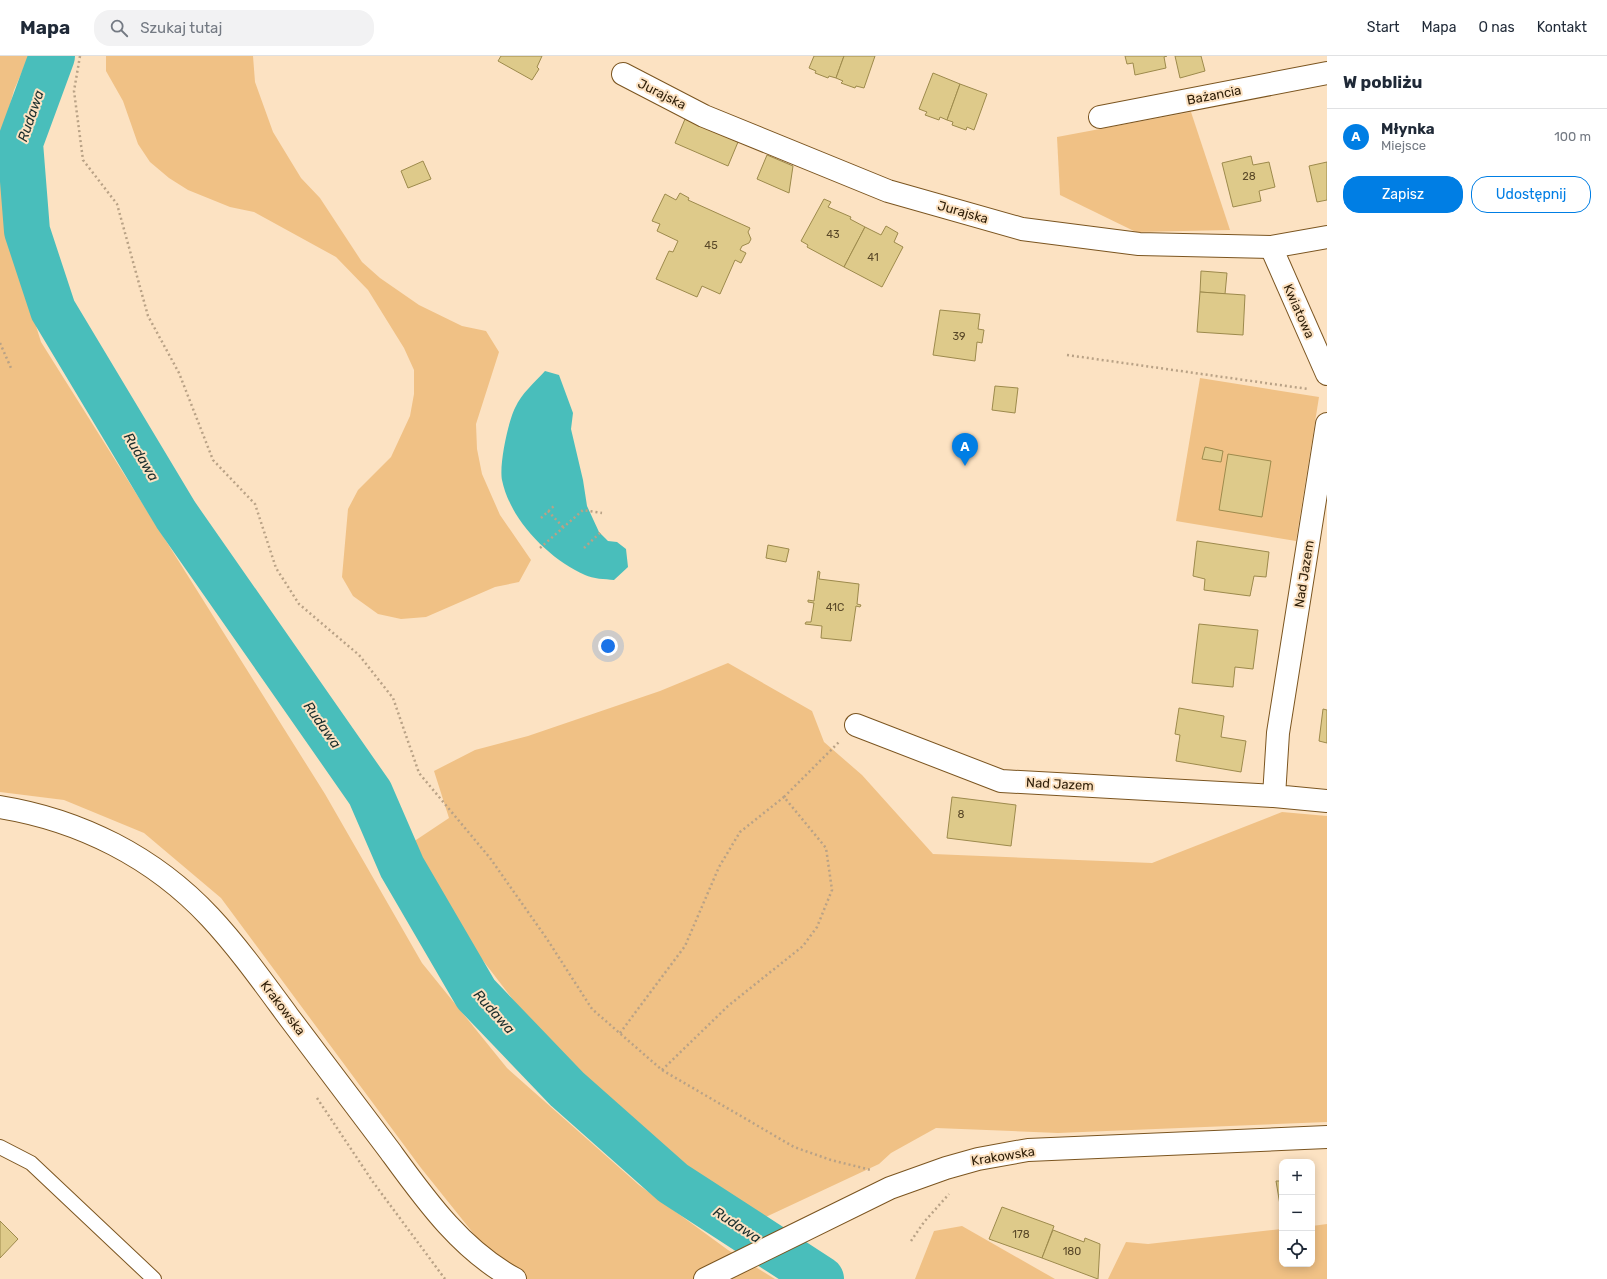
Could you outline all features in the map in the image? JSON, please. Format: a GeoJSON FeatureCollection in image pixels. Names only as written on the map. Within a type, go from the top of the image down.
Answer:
{"type":"FeatureCollection","features":[{"type":"Feature","properties":{"kind":"street","name":"Bażancia"},"geometry":{"type":"LineString","coordinates":[[1100,117],[1327,73]]}},
{"type":"Feature","properties":{"kind":"street","name":"Jurajska"},"geometry":{"type":"LineString","coordinates":[[623,74],[704,116],[888,191],[1022,229],[1140,244],[1271,247],[1327,237]]}},
{"type":"Feature","properties":{"kind":"street","name":"Kwiatowa"},"geometry":{"type":"LineString","coordinates":[[1271,247],[1327,374]]}},
{"type":"Feature","properties":{"kind":"street","name":"Nad Jazem"},"geometry":{"type":"LineString","coordinates":[[1274,796],[1278,733],[1327,424]]}},
{"type":"Feature","properties":{"kind":"street","name":"Nad Jazem"},"geometry":{"type":"LineString","coordinates":[[856,725],[1001,781],[1274,796],[1300,800],[1327,801]]}},
{"type":"Feature","properties":{"kind":"street","name":"Krakowska"},"geometry":{"type":"LineString","coordinates":[[0,807],[53,820],[107,840],[144,860],[183,891],[210,917],[256,973],[406,1173],[449,1226],[486,1260],[514,1279]]}},
{"type":"Feature","properties":{"kind":"street","name":"Krakowska"},"geometry":{"type":"LineString","coordinates":[[705,1279],[890,1188],[952,1166],[978,1159],[1028,1150],[1327,1137]]}},
{"type":"Feature","properties":{"kind":"lane"},"geometry":{"type":"LineString","coordinates":[[0,1147],[31,1163],[154,1279]]}},
{"type":"Feature","properties":{"kind":"path"},"geometry":{"type":"LineString","coordinates":[[80,56],[74,91],[83,160],[117,204],[148,316],[179,373],[213,460],[255,504],[276,568],[299,604],[359,655],[393,698],[420,774],[490,858],[547,939],[592,1009],[662,1070],[794,1147],[831,1160],[871,1170],[890,1188]]}},
{"type":"Feature","properties":{"kind":"path"},"geometry":{"type":"LineString","coordinates":[[0,343],[11,368]]}},
{"type":"Feature","properties":{"kind":"path"},"geometry":{"type":"LineString","coordinates":[[1067,355],[1311,390]]}},
{"type":"Feature","properties":{"kind":"path"},"geometry":{"type":"LineString","coordinates":[[541,518],[555,505]]}},
{"type":"Feature","properties":{"kind":"path"},"geometry":{"type":"LineString","coordinates":[[540,548],[582,510],[602,513]]}},
{"type":"Feature","properties":{"kind":"path"},"geometry":{"type":"LineString","coordinates":[[548,511],[563,527]]}},
{"type":"Feature","properties":{"kind":"path"},"geometry":{"type":"LineString","coordinates":[[584,548],[602,531]]}},
{"type":"Feature","properties":{"kind":"path"},"geometry":{"type":"LineString","coordinates":[[620,1033],[685,946],[719,867],[740,832],[784,797],[856,725]]}},
{"type":"Feature","properties":{"kind":"path"},"geometry":{"type":"LineString","coordinates":[[662,1070],[728,1006],[803,946],[818,927],[832,890],[826,848],[784,797]]}},
{"type":"Feature","properties":{"kind":"path"},"geometry":{"type":"LineString","coordinates":[[313,1093],[377,1188],[446,1279]]}},
{"type":"Feature","properties":{"kind":"shaded area"},"geometry":{"type":"Polygon","coordinates":[[[0,56],[29,56],[14,90],[0,142],[0,56]]]}},
{"type":"Feature","properties":{"kind":"shaded area"},"geometry":{"type":"Polygon","coordinates":[[[106,56],[253,56],[255,82],[273,132],[301,178],[320,198],[362,262],[380,278],[419,305],[462,326],[486,331],[499,352],[476,424],[477,449],[482,474],[500,515],[531,560],[519,582],[495,587],[426,617],[401,619],[378,614],[353,596],[342,577],[348,509],[358,490],[391,457],[410,416],[414,394],[414,370],[404,348],[368,290],[336,257],[254,212],[230,207],[188,190],[169,178],[150,162],[138,144],[123,101],[106,71],[106,56]]]}},
{"type":"Feature","properties":{"kind":"shaded area"},"geometry":{"type":"Polygon","coordinates":[[[1191,112],[1230,230],[1136,232],[1060,195],[1057,137],[1191,112]]]}},
{"type":"Feature","properties":{"kind":"shaded area"},"geometry":{"type":"Polygon","coordinates":[[[0,173],[5,226],[41,342],[325,794],[422,963],[507,1068],[639,1185],[728,1250],[775,1279],[510,1279],[421,1168],[221,898],[144,833],[64,800],[0,792],[0,173]]]}},
{"type":"Feature","properties":{"kind":"shaded area"},"geometry":{"type":"Polygon","coordinates":[[[1200,378],[1319,397],[1296,541],[1176,521],[1200,378]]]}},
{"type":"Feature","properties":{"kind":"shaded area"},"geometry":{"type":"Polygon","coordinates":[[[728,663],[812,711],[824,742],[862,775],[933,854],[1152,863],[1282,812],[1327,816],[1327,1122],[1058,1133],[936,1128],[891,1153],[879,1164],[753,1223],[652,1146],[560,1061],[458,928],[410,844],[449,818],[434,771],[475,750],[528,736],[660,691],[728,663]]]}},
{"type":"Feature","properties":{"kind":"shaded area"},"geometry":{"type":"Polygon","coordinates":[[[1327,1224],[1327,1279],[1108,1279],[1126,1242],[1148,1244],[1279,1229],[1279,1267],[1315,1267],[1315,1226],[1327,1224]]]}},
{"type":"Feature","properties":{"kind":"shaded area"},"geometry":{"type":"Polygon","coordinates":[[[962,1226],[1055,1279],[915,1279],[934,1231],[962,1226]]]}},
{"type":"Feature","properties":{"kind":"water"},"geometry":{"type":"Polygon","coordinates":[[[545,371],[559,375],[573,413],[571,429],[583,480],[587,506],[599,532],[608,541],[617,542],[626,549],[628,567],[614,580],[599,579],[588,576],[571,568],[558,559],[533,536],[522,523],[506,495],[501,473],[505,444],[512,414],[528,388],[545,371]]]}},
{"type":"Feature","properties":{"kind":"building"},"geometry":{"type":"Polygon","coordinates":[[[501,56],[542,56],[537,67],[539,69],[532,80],[498,61],[501,56]]]}},
{"type":"Feature","properties":{"kind":"building"},"geometry":{"type":"Polygon","coordinates":[[[814,56],[844,56],[836,78],[829,76],[828,78],[815,73],[816,71],[809,68],[814,56]]]}},
{"type":"Feature","properties":{"kind":"building"},"geometry":{"type":"Polygon","coordinates":[[[844,56],[875,56],[864,88],[856,86],[855,88],[841,83],[843,81],[836,78],[844,56]]]}},
{"type":"Feature","properties":{"kind":"building"},"geometry":{"type":"Polygon","coordinates":[[[1125,56],[1167,56],[1164,57],[1166,68],[1135,75],[1133,63],[1127,64],[1125,56]]]}},
{"type":"Feature","properties":{"kind":"building"},"geometry":{"type":"Polygon","coordinates":[[[1175,56],[1201,56],[1205,71],[1180,78],[1175,56]]]}},
{"type":"Feature","properties":{"kind":"building"},"geometry":{"type":"Polygon","coordinates":[[[933,73],[960,84],[947,120],[940,117],[939,120],[925,115],[927,112],[919,109],[933,73]]]}},
{"type":"Feature","properties":{"kind":"building"},"geometry":{"type":"Polygon","coordinates":[[[960,84],[987,94],[974,130],[967,127],[966,130],[952,125],[953,122],[947,120],[960,84]]]}},
{"type":"Feature","properties":{"kind":"building"},"geometry":{"type":"Polygon","coordinates":[[[685,119],[738,142],[728,166],[675,143],[685,119]]]}},
{"type":"Feature","properties":{"kind":"building"},"geometry":{"type":"Polygon","coordinates":[[[767,155],[793,166],[789,193],[757,179],[767,155]]]}},
{"type":"Feature","properties":{"kind":"building"},"geometry":{"type":"Polygon","coordinates":[[[1251,156],[1253,165],[1269,162],[1275,187],[1259,191],[1261,201],[1233,207],[1222,163],[1251,156]]]}},
{"type":"Feature","properties":{"kind":"building"},"geometry":{"type":"Polygon","coordinates":[[[423,161],[431,179],[408,188],[401,171],[423,161]]]}},
{"type":"Feature","properties":{"kind":"building"},"geometry":{"type":"Polygon","coordinates":[[[1327,162],[1327,200],[1317,202],[1309,166],[1327,162]]]}},
{"type":"Feature","properties":{"kind":"building"},"geometry":{"type":"Polygon","coordinates":[[[680,193],[689,198],[688,200],[750,228],[748,232],[751,239],[749,243],[742,246],[740,250],[746,253],[741,263],[735,260],[720,294],[702,286],[697,297],[656,279],[669,251],[673,252],[678,241],[657,231],[660,224],[652,221],[665,194],[676,200],[680,193]]]}},
{"type":"Feature","properties":{"kind":"building"},"geometry":{"type":"Polygon","coordinates":[[[824,199],[831,202],[828,207],[851,217],[850,219],[865,227],[844,267],[807,247],[808,245],[801,241],[824,199]]]}},
{"type":"Feature","properties":{"kind":"building"},"geometry":{"type":"Polygon","coordinates":[[[886,226],[898,233],[894,242],[903,247],[882,287],[844,267],[865,227],[881,235],[886,226]]]}},
{"type":"Feature","properties":{"kind":"building"},"geometry":{"type":"Polygon","coordinates":[[[1201,271],[1227,273],[1225,294],[1200,292],[1201,271]]]}},
{"type":"Feature","properties":{"kind":"building"},"geometry":{"type":"Polygon","coordinates":[[[1200,292],[1245,295],[1243,335],[1197,332],[1200,292]]]}},
{"type":"Feature","properties":{"kind":"building"},"geometry":{"type":"Polygon","coordinates":[[[940,310],[980,314],[978,329],[984,330],[982,343],[977,342],[975,361],[933,355],[940,310]]]}},
{"type":"Feature","properties":{"kind":"building"},"geometry":{"type":"Polygon","coordinates":[[[995,386],[1018,388],[1015,413],[992,410],[995,386]]]}},
{"type":"Feature","properties":{"kind":"building"},"geometry":{"type":"Polygon","coordinates":[[[1205,447],[1223,451],[1221,462],[1202,459],[1205,447]]]}},
{"type":"Feature","properties":{"kind":"building"},"geometry":{"type":"Polygon","coordinates":[[[1228,454],[1271,461],[1262,517],[1219,510],[1228,454]]]}},
{"type":"Feature","properties":{"kind":"building"},"geometry":{"type":"Polygon","coordinates":[[[1197,541],[1269,552],[1266,577],[1254,576],[1250,596],[1204,590],[1205,579],[1193,576],[1197,541]]]}},
{"type":"Feature","properties":{"kind":"building"},"geometry":{"type":"Polygon","coordinates":[[[768,545],[789,549],[786,562],[766,558],[768,545]]]}},
{"type":"Feature","properties":{"kind":"building"},"geometry":{"type":"Polygon","coordinates":[[[818,571],[820,572],[819,579],[859,584],[857,604],[861,605],[860,607],[856,606],[851,641],[821,638],[822,626],[805,624],[806,622],[811,622],[814,603],[808,602],[808,600],[814,601],[818,571]]]}},
{"type":"Feature","properties":{"kind":"building"},"geometry":{"type":"Polygon","coordinates":[[[1199,624],[1258,630],[1253,669],[1235,667],[1233,687],[1192,683],[1199,624]]]}},
{"type":"Feature","properties":{"kind":"building"},"geometry":{"type":"Polygon","coordinates":[[[1179,708],[1224,716],[1221,737],[1246,741],[1241,772],[1176,761],[1180,735],[1175,734],[1179,708]]]}},
{"type":"Feature","properties":{"kind":"building"},"geometry":{"type":"Polygon","coordinates":[[[1323,709],[1327,710],[1327,743],[1319,741],[1323,709]]]}},
{"type":"Feature","properties":{"kind":"building"},"geometry":{"type":"Polygon","coordinates":[[[952,797],[1016,805],[1011,846],[947,838],[952,797]]]}},
{"type":"Feature","properties":{"kind":"building"},"geometry":{"type":"Polygon","coordinates":[[[1276,1181],[1279,1181],[1279,1199],[1276,1181]]]}},
{"type":"Feature","properties":{"kind":"building"},"geometry":{"type":"Polygon","coordinates":[[[1002,1207],[1054,1226],[1042,1258],[989,1239],[1002,1207]]]}},
{"type":"Feature","properties":{"kind":"building"},"geometry":{"type":"Polygon","coordinates":[[[0,1221],[18,1239],[0,1258],[0,1221]]]}},
{"type":"Feature","properties":{"kind":"building"},"geometry":{"type":"Polygon","coordinates":[[[1053,1230],[1084,1242],[1085,1238],[1100,1244],[1098,1279],[1042,1258],[1053,1230]]]}},
{"type":"Feature","properties":{"kind":"waterway","name":"Rudawa"},"geometry":{"type":"LineString","coordinates":[[52,56],[20,143],[27,231],[53,310],[176,515],[370,793],[402,867],[476,994],[567,1089],[673,1183],[821,1279]]}},
{"type":"Feature","properties":{"kind":"place","name":"Młynka"},"geometry":{"type":"Point","coordinates":[965,466]}}]}
